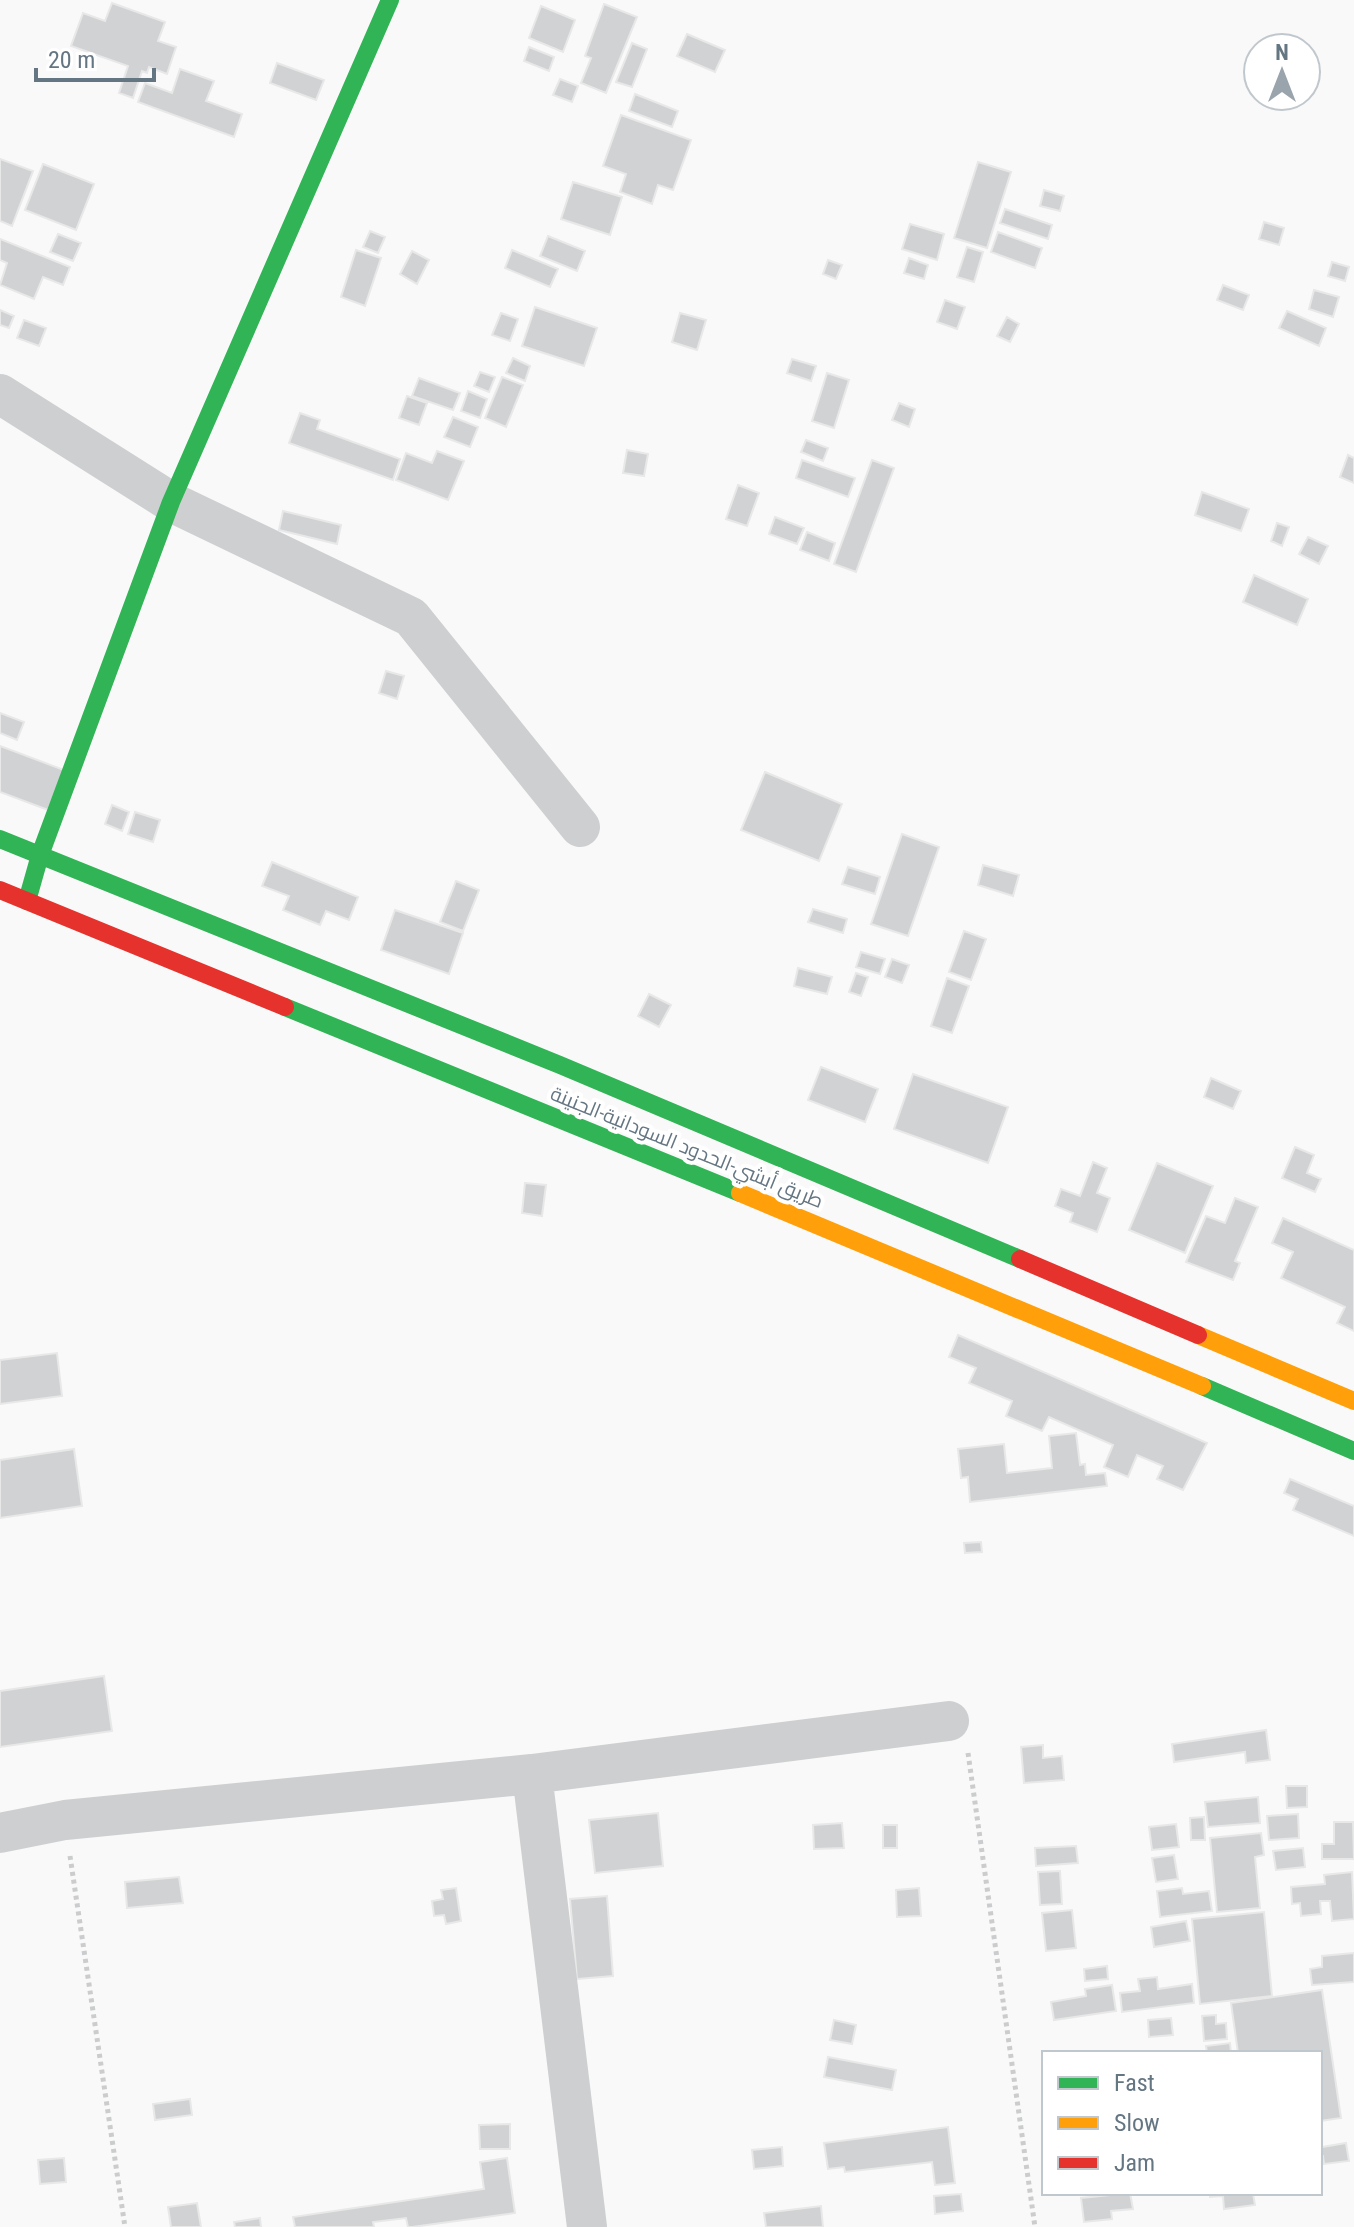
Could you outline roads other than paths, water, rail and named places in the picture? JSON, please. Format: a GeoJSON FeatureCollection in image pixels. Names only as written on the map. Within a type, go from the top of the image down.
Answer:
{"type":"FeatureCollection","features":[{"type":"Feature","properties":{"kind":"main road"},"geometry":{"type":"LineString","coordinates":[[27,901],[40,855],[171,502],[390,0]]}},
{"type":"Feature","properties":{"kind":"main road"},"geometry":{"type":"LineString","coordinates":[[0,839],[560,1065],[1354,1401]]}},
{"type":"Feature","properties":{"kind":"main road","name":"طريق أبشي-الحدود السودانية-الجنينة"},"geometry":{"type":"LineString","coordinates":[[0,890],[1052,1321],[1354,1451]]}},
{"type":"Feature","properties":{"kind":"street"},"geometry":{"type":"LineString","coordinates":[[0,394],[171,502],[411,617],[580,827]]}},
{"type":"Feature","properties":{"kind":"street"},"geometry":{"type":"LineString","coordinates":[[0,1833],[65,1820],[957,1731]]}},
{"type":"Feature","properties":{"kind":"street"},"geometry":{"type":"LineString","coordinates":[[532,1774],[587,2227]]}}]}
